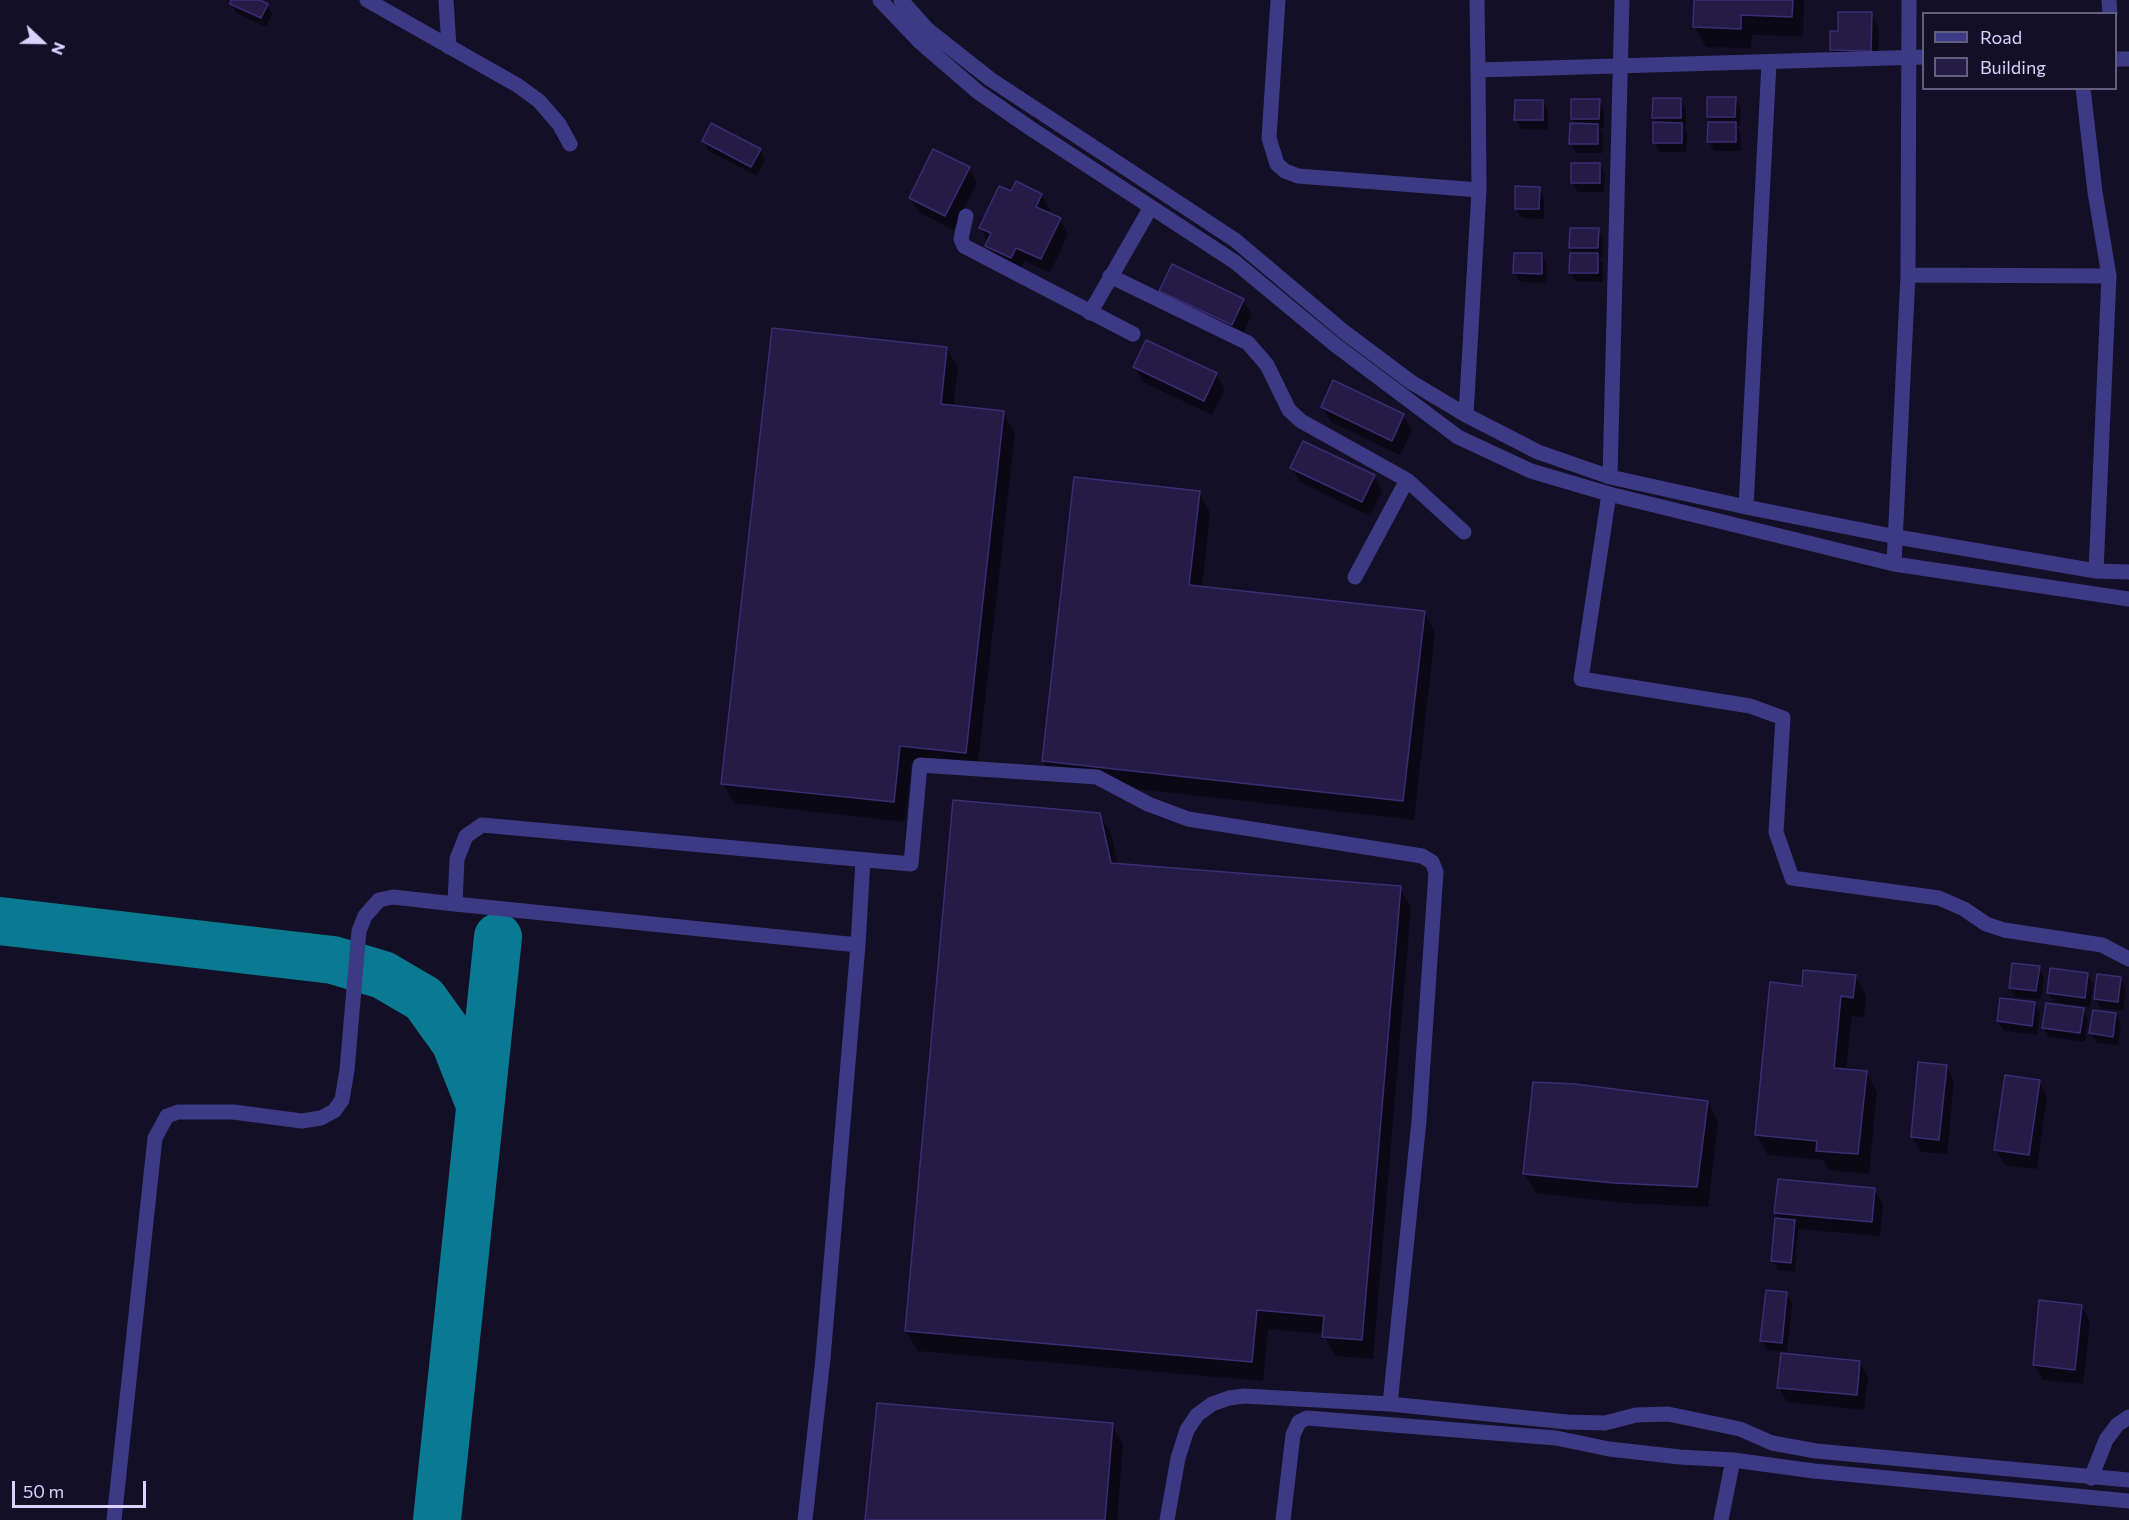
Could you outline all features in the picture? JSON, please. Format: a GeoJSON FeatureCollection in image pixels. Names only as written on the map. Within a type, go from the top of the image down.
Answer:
{"type":"FeatureCollection","features":[{"type":"Feature","properties":{"kind":"street"},"geometry":{"type":"LineString","coordinates":[[367,0],[518,85],[539,101],[559,124],[570,144]]}},
{"type":"Feature","properties":{"kind":"street"},"geometry":{"type":"LineString","coordinates":[[446,0],[448,47]]}},
{"type":"Feature","properties":{"kind":"street"},"geometry":{"type":"LineString","coordinates":[[880,0],[920,42],[978,92],[1029,129],[1235,262],[1334,344],[1458,437],[1532,471],[1609,495],[1894,564],[2129,599]]}},
{"type":"Feature","properties":{"kind":"street"},"geometry":{"type":"LineString","coordinates":[[901,0],[928,30],[990,79],[1235,240],[1343,331],[1411,382],[1466,415],[1538,452],[1610,477],[1746,507],[1897,537],[2096,571],[2129,572]]}},
{"type":"Feature","properties":{"kind":"street"},"geometry":{"type":"LineString","coordinates":[[1278,0],[1269,138],[1277,164],[1285,171],[1298,176],[1479,190]]}},
{"type":"Feature","properties":{"kind":"street"},"geometry":{"type":"LineString","coordinates":[[1466,415],[1479,190],[1477,0]]}},
{"type":"Feature","properties":{"kind":"street"},"geometry":{"type":"LineString","coordinates":[[1610,477],[1622,0]]}},
{"type":"Feature","properties":{"kind":"street"},"geometry":{"type":"LineString","coordinates":[[1894,564],[1917,57],[1909,0]]}},
{"type":"Feature","properties":{"kind":"street"},"geometry":{"type":"LineString","coordinates":[[1478,70],[1622,68],[1917,57]]}},
{"type":"Feature","properties":{"kind":"street"},"geometry":{"type":"LineString","coordinates":[[1746,507],[1769,63]]}},
{"type":"Feature","properties":{"kind":"street"},"geometry":{"type":"LineString","coordinates":[[2083,90],[2095,192],[2109,276],[2096,571]]}},
{"type":"Feature","properties":{"kind":"street"},"geometry":{"type":"LineString","coordinates":[[1090,313],[1151,207]]}},
{"type":"Feature","properties":{"kind":"street"},"geometry":{"type":"LineString","coordinates":[[966,216],[961,239],[964,246],[1133,334]]}},
{"type":"Feature","properties":{"kind":"street"},"geometry":{"type":"LineString","coordinates":[[1908,275],[2109,276]]}},
{"type":"Feature","properties":{"kind":"street"},"geometry":{"type":"LineString","coordinates":[[1110,276],[1248,343],[1267,365],[1289,410],[1301,421],[1407,480],[1464,532]]}},
{"type":"Feature","properties":{"kind":"street"},"geometry":{"type":"LineString","coordinates":[[1355,578],[1407,480]]}},
{"type":"Feature","properties":{"kind":"street"},"geometry":{"type":"LineString","coordinates":[[1609,495],[1581,679],[1750,706],[1783,718],[1776,832],[1792,878],[1938,898],[1964,909],[1986,924],[2004,930],[2102,945],[2129,959]]}},
{"type":"Feature","properties":{"kind":"street"},"geometry":{"type":"LineString","coordinates":[[455,904],[457,859],[466,836],[482,825],[500,824],[911,864],[920,765],[1097,777],[1148,804],[1188,819],[1422,856],[1432,862],[1436,872],[1419,1122],[1390,1404]]}},
{"type":"Feature","properties":{"kind":"street"},"geometry":{"type":"LineString","coordinates":[[805,1520],[823,1358],[858,945],[863,860]]}},
{"type":"Feature","properties":{"kind":"street"},"geometry":{"type":"LineString","coordinates":[[114,1520],[155,1138],[167,1116],[178,1112],[233,1112],[302,1121],[321,1118],[334,1111],[342,1100],[348,1070],[359,932],[365,916],[379,900],[393,897],[858,945]]}},
{"type":"Feature","properties":{"kind":"street"},"geometry":{"type":"LineString","coordinates":[[1167,1520],[1178,1458],[1188,1430],[1197,1414],[1212,1404],[1244,1396],[1390,1404],[1567,1422],[1605,1423],[1636,1415],[1668,1414],[1740,1429],[1772,1443],[1816,1451],[2129,1480]]}},
{"type":"Feature","properties":{"kind":"street"},"geometry":{"type":"LineString","coordinates":[[2091,1478],[2106,1440],[2117,1425],[2129,1417]]}},
{"type":"Feature","properties":{"kind":"street"},"geometry":{"type":"LineString","coordinates":[[1283,1520],[1293,1435],[1299,1422],[1307,1418],[1556,1438],[1609,1449],[2129,1501]]}},
{"type":"Feature","properties":{"kind":"street"},"geometry":{"type":"LineString","coordinates":[[1721,1520],[1733,1460]]}},
{"type":"Feature","properties":{"kind":"building"},"geometry":{"type":"Polygon","coordinates":[[[231,0],[260,0],[268,4],[261,18],[230,4],[231,0]]]}},
{"type":"Feature","properties":{"kind":"building"},"geometry":{"type":"Polygon","coordinates":[[[1694,0],[1793,0],[1792,17],[1741,15],[1741,29],[1693,27],[1694,0]]]}},
{"type":"Feature","properties":{"kind":"building"},"geometry":{"type":"Polygon","coordinates":[[[1838,12],[1872,12],[1871,51],[1830,50],[1830,31],[1838,31],[1838,12]]]}},
{"type":"Feature","properties":{"kind":"building"},"geometry":{"type":"Polygon","coordinates":[[[1707,97],[1736,97],[1735,117],[1707,117],[1707,97]]]}},
{"type":"Feature","properties":{"kind":"building"},"geometry":{"type":"Polygon","coordinates":[[[1653,98],[1681,98],[1681,118],[1652,118],[1653,98]]]}},
{"type":"Feature","properties":{"kind":"building"},"geometry":{"type":"Polygon","coordinates":[[[1571,99],[1600,99],[1599,119],[1571,119],[1571,99]]]}},
{"type":"Feature","properties":{"kind":"building"},"geometry":{"type":"Polygon","coordinates":[[[1515,100],[1543,100],[1543,120],[1514,120],[1515,100]]]}},
{"type":"Feature","properties":{"kind":"building"},"geometry":{"type":"Polygon","coordinates":[[[1653,122],[1682,123],[1682,143],[1653,143],[1653,122]]]}},
{"type":"Feature","properties":{"kind":"building"},"geometry":{"type":"Polygon","coordinates":[[[1708,122],[1736,122],[1736,142],[1707,142],[1708,122]]]}},
{"type":"Feature","properties":{"kind":"building"},"geometry":{"type":"Polygon","coordinates":[[[711,123],[761,149],[751,167],[702,141],[711,123]]]}},
{"type":"Feature","properties":{"kind":"building"},"geometry":{"type":"Polygon","coordinates":[[[1570,123],[1598,124],[1598,144],[1569,144],[1570,123]]]}},
{"type":"Feature","properties":{"kind":"building"},"geometry":{"type":"Polygon","coordinates":[[[933,149],[970,167],[945,216],[909,198],[933,149]]]}},
{"type":"Feature","properties":{"kind":"building"},"geometry":{"type":"Polygon","coordinates":[[[1571,163],[1600,163],[1600,183],[1571,183],[1571,163]]]}},
{"type":"Feature","properties":{"kind":"building"},"geometry":{"type":"Polygon","coordinates":[[[1016,181],[1042,194],[1036,207],[1061,218],[1041,259],[1016,248],[1011,258],[985,246],[991,233],[979,228],[999,186],[1011,191],[1016,181]]]}},
{"type":"Feature","properties":{"kind":"building"},"geometry":{"type":"Polygon","coordinates":[[[1515,186],[1540,187],[1539,209],[1515,209],[1515,186]]]}},
{"type":"Feature","properties":{"kind":"building"},"geometry":{"type":"Polygon","coordinates":[[[1570,228],[1599,228],[1598,248],[1569,248],[1570,228]]]}},
{"type":"Feature","properties":{"kind":"building"},"geometry":{"type":"Polygon","coordinates":[[[1514,253],[1542,253],[1542,274],[1513,273],[1514,253]]]}},
{"type":"Feature","properties":{"kind":"building"},"geometry":{"type":"Polygon","coordinates":[[[1570,253],[1598,253],[1598,273],[1569,273],[1570,253]]]}},
{"type":"Feature","properties":{"kind":"building"},"geometry":{"type":"Polygon","coordinates":[[[1172,264],[1244,299],[1232,325],[1159,291],[1172,264]]]}},
{"type":"Feature","properties":{"kind":"building"},"geometry":{"type":"Polygon","coordinates":[[[772,328],[947,347],[941,404],[1004,411],[966,753],[900,746],[894,802],[721,784],[772,328]]]}},
{"type":"Feature","properties":{"kind":"building"},"geometry":{"type":"Polygon","coordinates":[[[1146,340],[1217,373],[1204,401],[1133,367],[1146,340]]]}},
{"type":"Feature","properties":{"kind":"building"},"geometry":{"type":"Polygon","coordinates":[[[1333,380],[1404,414],[1392,441],[1321,407],[1333,380]]]}},
{"type":"Feature","properties":{"kind":"building"},"geometry":{"type":"Polygon","coordinates":[[[1303,441],[1375,475],[1362,502],[1290,468],[1303,441]]]}},
{"type":"Feature","properties":{"kind":"building"},"geometry":{"type":"Polygon","coordinates":[[[1074,477],[1200,491],[1189,585],[1425,611],[1403,801],[1042,761],[1074,477]]]}},
{"type":"Feature","properties":{"kind":"building"},"geometry":{"type":"Polygon","coordinates":[[[953,800],[1100,813],[1111,863],[1401,886],[1362,1340],[1322,1337],[1324,1316],[1257,1310],[1252,1362],[905,1331],[953,800]]]}},
{"type":"Feature","properties":{"kind":"building"},"geometry":{"type":"Polygon","coordinates":[[[2012,963],[2040,966],[2036,991],[2009,988],[2012,963]]]}},
{"type":"Feature","properties":{"kind":"building"},"geometry":{"type":"Polygon","coordinates":[[[2050,968],[2088,973],[2085,998],[2047,993],[2050,968]]]}},
{"type":"Feature","properties":{"kind":"building"},"geometry":{"type":"Polygon","coordinates":[[[1803,970],[1856,975],[1853,998],[1841,996],[1834,1068],[1867,1071],[1858,1154],[1816,1151],[1817,1141],[1755,1135],[1770,982],[1802,986],[1803,970]]]}},
{"type":"Feature","properties":{"kind":"building"},"geometry":{"type":"Polygon","coordinates":[[[2097,974],[2121,977],[2118,1002],[2094,999],[2097,974]]]}},
{"type":"Feature","properties":{"kind":"building"},"geometry":{"type":"Polygon","coordinates":[[[2000,998],[2035,1002],[2032,1026],[1997,1021],[2000,998]]]}},
{"type":"Feature","properties":{"kind":"building"},"geometry":{"type":"Polygon","coordinates":[[[2046,1003],[2084,1008],[2080,1033],[2042,1028],[2046,1003]]]}},
{"type":"Feature","properties":{"kind":"building"},"geometry":{"type":"Polygon","coordinates":[[[2093,1010],[2116,1013],[2113,1037],[2089,1033],[2093,1010]]]}},
{"type":"Feature","properties":{"kind":"building"},"geometry":{"type":"Polygon","coordinates":[[[1918,1062],[1947,1065],[1939,1140],[1911,1137],[1918,1062]]]}},
{"type":"Feature","properties":{"kind":"building"},"geometry":{"type":"Polygon","coordinates":[[[2005,1075],[2040,1080],[2029,1155],[1994,1150],[2005,1075]]]}},
{"type":"Feature","properties":{"kind":"building"},"geometry":{"type":"Polygon","coordinates":[[[1533,1082],[1575,1084],[1708,1101],[1697,1187],[1614,1183],[1523,1174],[1533,1082]]]}},
{"type":"Feature","properties":{"kind":"building"},"geometry":{"type":"Polygon","coordinates":[[[1778,1179],[1875,1188],[1872,1222],[1774,1213],[1778,1179]]]}},
{"type":"Feature","properties":{"kind":"building"},"geometry":{"type":"Polygon","coordinates":[[[1775,1218],[1795,1220],[1791,1263],[1771,1261],[1775,1218]]]}},
{"type":"Feature","properties":{"kind":"building"},"geometry":{"type":"Polygon","coordinates":[[[1766,1290],[1787,1292],[1782,1343],[1760,1341],[1766,1290]]]}},
{"type":"Feature","properties":{"kind":"building"},"geometry":{"type":"Polygon","coordinates":[[[2039,1300],[2082,1305],[2075,1370],[2033,1365],[2039,1300]]]}},
{"type":"Feature","properties":{"kind":"building"},"geometry":{"type":"Polygon","coordinates":[[[1781,1353],[1860,1361],[1857,1395],[1777,1388],[1781,1353]]]}},
{"type":"Feature","properties":{"kind":"building"},"geometry":{"type":"Polygon","coordinates":[[[877,1403],[1113,1423],[1105,1520],[865,1520],[877,1403]]]}},
{"type":"Feature","properties":{"kind":"taxiway"},"geometry":{"type":"LineString","coordinates":[[0,921],[333,960],[383,975],[424,999],[455,1042],[478,1100]]}},
{"type":"Feature","properties":{"kind":"taxiway"},"geometry":{"type":"LineString","coordinates":[[437,1520],[498,937]]}}]}
